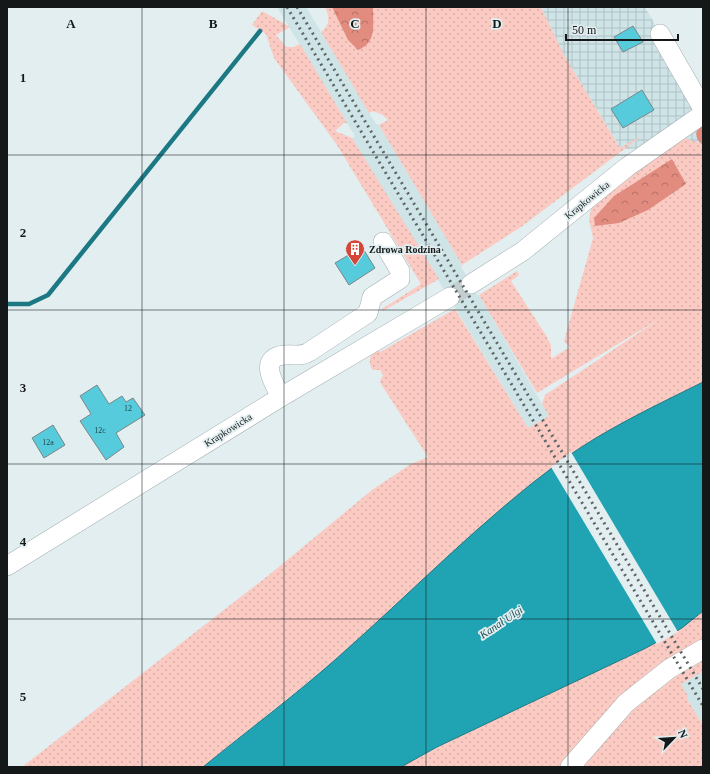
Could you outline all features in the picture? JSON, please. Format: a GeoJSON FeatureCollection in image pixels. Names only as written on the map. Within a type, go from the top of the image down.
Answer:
{"type":"FeatureCollection","features":[{"type":"Feature","properties":{"kind":"street"},"geometry":{"type":"LineString","coordinates":[[660,34],[703,109]]}},
{"type":"Feature","properties":{"kind":"street","name":"Krapkowicka"},"geometry":{"type":"LineString","coordinates":[[471,284],[518,255],[627,167],[703,114]]}},
{"type":"Feature","properties":{"kind":"street"},"geometry":{"type":"LineString","coordinates":[[281,397],[269,375],[270,366],[275,358],[282,355],[300,356],[309,352],[368,313],[372,297],[400,279],[400,271],[383,242]]}},
{"type":"Feature","properties":{"kind":"street","name":"Krapkowicka"},"geometry":{"type":"LineString","coordinates":[[7,566],[281,397],[450,296]]}},
{"type":"Feature","properties":{"kind":"street"},"geometry":{"type":"LineString","coordinates":[[570,767],[626,703],[669,669],[703,649]]}},
{"type":"Feature","properties":{"kind":"shaded area"},"geometry":{"type":"Polygon","coordinates":[[[277,7],[306,7],[376,124],[379,125],[549,416],[528,428],[352,138],[355,136],[277,7]]]}},
{"type":"Feature","properties":{"kind":"shaded area"},"geometry":{"type":"Polygon","coordinates":[[[325,7],[541,7],[564,55],[620,148],[643,135],[521,227],[462,265],[379,125],[388,120],[383,115],[373,111],[369,113],[321,32],[328,24],[328,14],[325,7]]]}},
{"type":"Feature","properties":{"kind":"shaded area"},"geometry":{"type":"Polygon","coordinates":[[[541,7],[645,7],[703,109],[703,147],[621,149],[564,55],[541,7]]]}},
{"type":"Feature","properties":{"kind":"shaded area"},"geometry":{"type":"Polygon","coordinates":[[[262,11],[290,27],[276,35],[286,47],[294,47],[300,44],[347,123],[344,123],[335,131],[352,138],[439,279],[383,311],[382,309],[421,284],[337,145],[274,58],[266,34],[252,25],[262,11]]]}},
{"type":"Feature","properties":{"kind":"shaded area"},"geometry":{"type":"Polygon","coordinates":[[[681,137],[703,144],[703,382],[651,408],[519,495],[335,660],[203,767],[22,767],[269,575],[372,490],[411,464],[428,457],[381,384],[380,381],[383,375],[380,370],[373,370],[371,367],[370,358],[377,349],[380,352],[455,309],[528,428],[549,416],[542,404],[545,395],[661,318],[537,393],[479,295],[517,271],[519,275],[511,281],[547,337],[551,346],[551,359],[570,347],[564,341],[593,238],[589,219],[592,205],[681,137]]]}},
{"type":"Feature","properties":{"kind":"shaded area"},"geometry":{"type":"Polygon","coordinates":[[[703,611],[703,674],[702,672],[681,684],[688,696],[687,699],[703,725],[703,767],[401,767],[469,732],[646,648],[675,631],[703,611]]]}},
{"type":"Feature","properties":{"kind":"shaded area"},"geometry":{"type":"Polygon","coordinates":[[[702,672],[703,725],[687,699],[681,684],[702,672]]]}},
{"type":"Feature","properties":{"kind":"green space"},"geometry":{"type":"Polygon","coordinates":[[[332,7],[373,7],[373,32],[368,43],[364,47],[358,50],[348,40],[332,7]]]}},
{"type":"Feature","properties":{"kind":"green space"},"geometry":{"type":"Polygon","coordinates":[[[703,125],[703,145],[698,140],[696,132],[703,125]]]}},
{"type":"Feature","properties":{"kind":"green space"},"geometry":{"type":"Polygon","coordinates":[[[672,159],[686,184],[648,210],[619,223],[595,226],[594,218],[614,196],[672,159]]]}},
{"type":"Feature","properties":{"kind":"water","name":"Kanał Ulgi"},"geometry":{"type":"Polygon","coordinates":[[[703,382],[703,611],[682,628],[646,648],[437,747],[401,767],[203,767],[320,673],[474,532],[531,484],[578,449],[630,418],[703,382]]]}},
{"type":"Feature","properties":{"kind":"pier"},"geometry":{"type":"Polygon","coordinates":[[[571,452],[678,632],[657,644],[551,467],[571,452]]]}},
{"type":"Feature","properties":{"kind":"building"},"geometry":{"type":"Polygon","coordinates":[[[633,26],[643,42],[623,52],[614,37],[633,26]]]}},
{"type":"Feature","properties":{"kind":"building"},"geometry":{"type":"Polygon","coordinates":[[[642,90],[654,110],[623,128],[611,109],[642,90]]]}},
{"type":"Feature","properties":{"kind":"building","name":"Zdrowa Rodzina"},"geometry":{"type":"Polygon","coordinates":[[[362,247],[375,268],[349,285],[335,263],[362,247]]]}},
{"type":"Feature","properties":{"kind":"building"},"geometry":{"type":"Polygon","coordinates":[[[97,385],[109,404],[122,396],[126,402],[133,398],[145,415],[116,433],[124,447],[106,460],[80,421],[91,414],[80,396],[97,385]]]}},
{"type":"Feature","properties":{"kind":"building"},"geometry":{"type":"Polygon","coordinates":[[[53,425],[65,445],[44,458],[32,438],[53,425]]]}},
{"type":"Feature","properties":{"kind":"waterway"},"geometry":{"type":"LineString","coordinates":[[7,304],[29,304],[48,295],[260,31]]}},
{"type":"Feature","properties":{"kind":"tunnel"},"geometry":{"type":"LineString","coordinates":[[450,297],[471,284]]}},
{"type":"Feature","properties":{"kind":"railway"},"geometry":{"type":"LineString","coordinates":[[287,7],[703,706]]}},
{"type":"Feature","properties":{"kind":"railway"},"geometry":{"type":"LineString","coordinates":[[297,7],[703,689]]}},
{"type":"Feature","properties":{"kind":"place","name":"Zdrowa Rodzina"},"geometry":{"type":"Point","coordinates":[355,266]}}]}
